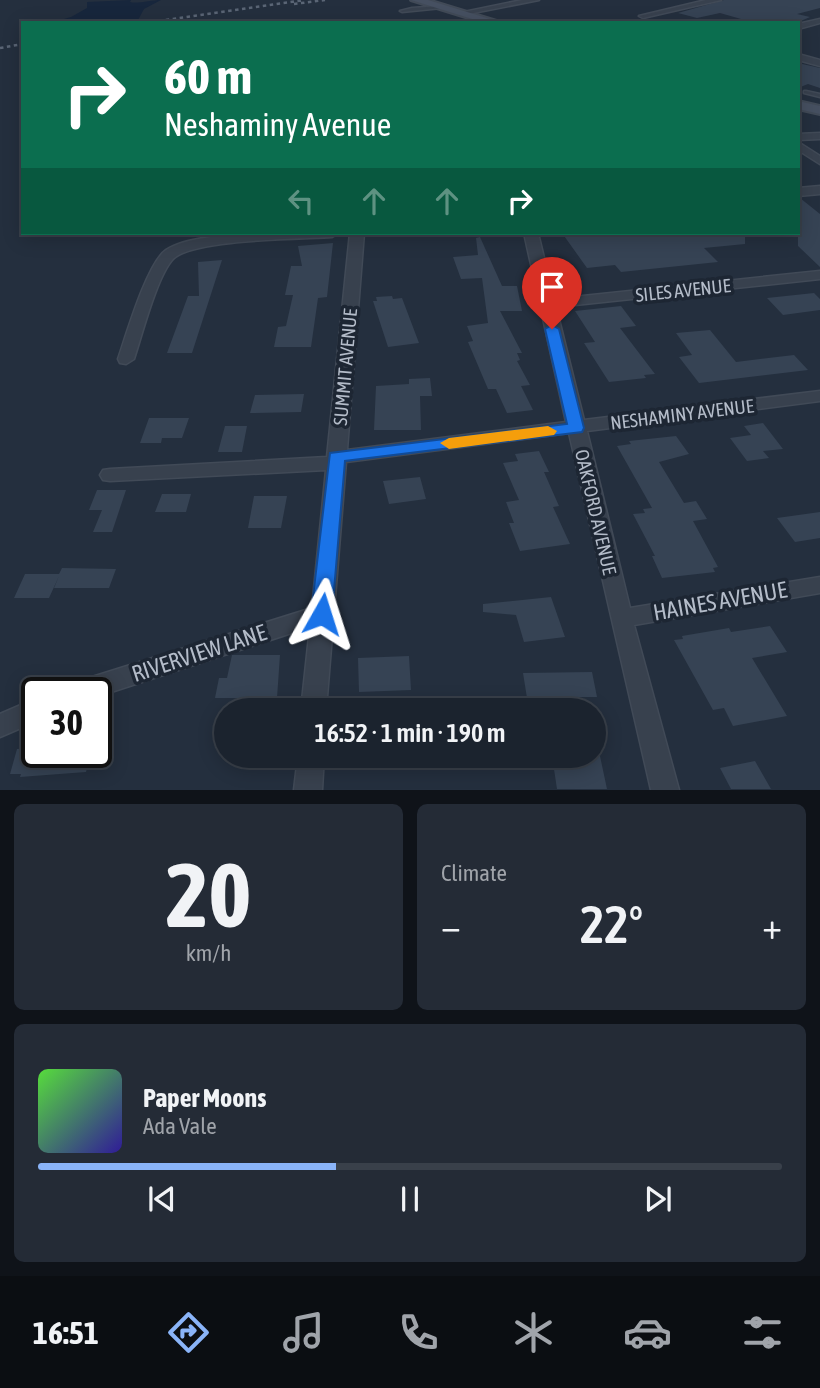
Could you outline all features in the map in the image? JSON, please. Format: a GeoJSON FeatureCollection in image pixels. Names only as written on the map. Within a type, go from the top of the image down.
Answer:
{"type":"FeatureCollection","features":[{"type":"Feature","properties":{"kind":"main road"},"geometry":{"type":"LineString","coordinates":[[416,0],[491,21]]}},
{"type":"Feature","properties":{"kind":"main road"},"geometry":{"type":"LineString","coordinates":[[802,99],[820,110]]}},
{"type":"Feature","properties":{"kind":"street"},"geometry":{"type":"LineString","coordinates":[[463,13],[534,0]]}},
{"type":"Feature","properties":{"kind":"street"},"geometry":{"type":"LineString","coordinates":[[657,21],[643,16],[717,0]]}},
{"type":"Feature","properties":{"kind":"street"},"geometry":{"type":"LineString","coordinates":[[800,26],[820,21]]}},
{"type":"Feature","properties":{"kind":"street"},"geometry":{"type":"LineString","coordinates":[[800,58],[820,63]]}},
{"type":"Feature","properties":{"kind":"street"},"geometry":{"type":"LineString","coordinates":[[800,137],[820,136]]}},
{"type":"Feature","properties":{"kind":"street"},"geometry":{"type":"LineString","coordinates":[[800,146],[820,161]]}},
{"type":"Feature","properties":{"kind":"street"},"geometry":{"type":"LineString","coordinates":[[800,192],[820,190]]}},
{"type":"Feature","properties":{"kind":"street"},"geometry":{"type":"LineString","coordinates":[[126,359],[169,255],[186,247],[209,243],[307,235]]}},
{"type":"Feature","properties":{"kind":"street","name":"SUMMIT AVENUE"},"geometry":{"type":"LineString","coordinates":[[315,698],[357,235]]}},
{"type":"Feature","properties":{"kind":"street","name":"OAKFORD AVENUE"},"geometry":{"type":"LineString","coordinates":[[531,235],[664,789]]}},
{"type":"Feature","properties":{"kind":"street","name":"SILES AVENUE"},"geometry":{"type":"LineString","coordinates":[[546,304],[820,275]]}},
{"type":"Feature","properties":{"kind":"street","name":"NESHAMINY AVENUE"},"geometry":{"type":"LineString","coordinates":[[110,475],[336,460],[820,396]]}},
{"type":"Feature","properties":{"kind":"street","name":"HAINES AVENUE"},"geometry":{"type":"LineString","coordinates":[[621,618],[820,585]]}},
{"type":"Feature","properties":{"kind":"street","name":"RIVERVIEW LANE"},"geometry":{"type":"LineString","coordinates":[[112,681],[322,614]]}},
{"type":"Feature","properties":{"kind":"street"},"geometry":{"type":"LineString","coordinates":[[0,726],[21,716]]}},
{"type":"Feature","properties":{"kind":"street"},"geometry":{"type":"LineString","coordinates":[[308,789],[310,768]]}},
{"type":"Feature","properties":{"kind":"lane"},"geometry":{"type":"LineString","coordinates":[[402,11],[414,7],[428,10],[441,7]]}},
{"type":"Feature","properties":{"kind":"lane"},"geometry":{"type":"LineString","coordinates":[[802,99],[820,96]]}},
{"type":"Feature","properties":{"kind":"water"},"geometry":{"type":"Polygon","coordinates":[[[131,0],[130,2],[137,3],[161,0],[144,9],[139,21],[57,21],[87,8],[87,2],[131,0]]]}},
{"type":"Feature","properties":{"kind":"building"},"geometry":{"type":"Polygon","coordinates":[[[724,0],[820,0],[820,8],[797,14],[810,17],[800,21],[748,21],[720,13],[697,18],[678,13],[724,0]]]}},
{"type":"Feature","properties":{"kind":"building"},"geometry":{"type":"Polygon","coordinates":[[[800,63],[820,68],[820,88],[808,84],[800,87],[800,63]]]}},
{"type":"Feature","properties":{"kind":"building"},"geometry":{"type":"Polygon","coordinates":[[[800,198],[820,214],[820,267],[798,246],[800,198]]]}},
{"type":"Feature","properties":{"kind":"building"},"geometry":{"type":"Polygon","coordinates":[[[563,235],[745,235],[745,244],[704,248],[718,262],[621,272],[615,265],[587,268],[563,235]]]}},
{"type":"Feature","properties":{"kind":"building"},"geometry":{"type":"Polygon","coordinates":[[[480,237],[502,286],[517,286],[522,311],[500,311],[522,353],[517,353],[520,360],[517,361],[530,385],[521,386],[533,410],[507,413],[496,389],[488,389],[468,342],[473,341],[467,326],[488,323],[482,278],[461,279],[453,257],[478,255],[476,238],[480,237]]]}},
{"type":"Feature","properties":{"kind":"building"},"geometry":{"type":"Polygon","coordinates":[[[333,243],[327,297],[318,298],[311,347],[274,347],[278,327],[286,326],[293,295],[285,295],[291,266],[302,266],[298,246],[333,243]]]}},
{"type":"Feature","properties":{"kind":"building"},"geometry":{"type":"Polygon","coordinates":[[[222,260],[192,353],[167,353],[188,296],[199,296],[198,262],[222,260]]]}},
{"type":"Feature","properties":{"kind":"building"},"geometry":{"type":"Polygon","coordinates":[[[814,293],[820,299],[820,310],[783,315],[767,298],[814,293]]]}},
{"type":"Feature","properties":{"kind":"building"},"geometry":{"type":"Polygon","coordinates":[[[392,296],[393,299],[402,298],[419,343],[388,347],[373,301],[377,301],[376,297],[392,296]]]}},
{"type":"Feature","properties":{"kind":"building"},"geometry":{"type":"Polygon","coordinates":[[[621,306],[636,326],[620,328],[655,374],[644,375],[646,378],[609,382],[584,343],[595,342],[575,311],[621,306]]]}},
{"type":"Feature","properties":{"kind":"building"},"geometry":{"type":"Polygon","coordinates":[[[710,330],[736,362],[794,355],[808,370],[699,383],[679,357],[692,355],[676,333],[710,330]]]}},
{"type":"Feature","properties":{"kind":"building"},"geometry":{"type":"Polygon","coordinates":[[[430,378],[432,396],[420,396],[421,430],[374,430],[376,386],[409,384],[409,379],[430,378]]]}},
{"type":"Feature","properties":{"kind":"building"},"geometry":{"type":"Polygon","coordinates":[[[304,394],[301,412],[250,413],[255,395],[304,394]]]}},
{"type":"Feature","properties":{"kind":"building"},"geometry":{"type":"Polygon","coordinates":[[[149,418],[189,418],[182,438],[162,438],[161,443],[140,443],[149,418]]]}},
{"type":"Feature","properties":{"kind":"building"},"geometry":{"type":"Polygon","coordinates":[[[763,423],[783,449],[763,451],[769,458],[747,461],[730,438],[751,435],[744,426],[763,423]]]}},
{"type":"Feature","properties":{"kind":"building"},"geometry":{"type":"Polygon","coordinates":[[[225,426],[247,426],[242,452],[218,452],[225,426]]]}},
{"type":"Feature","properties":{"kind":"building"},"geometry":{"type":"Polygon","coordinates":[[[676,436],[689,454],[659,462],[684,503],[696,501],[707,519],[693,521],[718,567],[713,568],[715,572],[662,578],[652,556],[655,556],[633,514],[645,513],[643,509],[652,508],[617,446],[631,444],[629,441],[676,436]]]}},
{"type":"Feature","properties":{"kind":"building"},"geometry":{"type":"Polygon","coordinates":[[[539,451],[549,472],[544,472],[559,506],[553,507],[570,544],[520,551],[509,523],[514,523],[506,502],[519,500],[503,463],[518,461],[515,454],[539,451]]]}},
{"type":"Feature","properties":{"kind":"building"},"geometry":{"type":"Polygon","coordinates":[[[420,477],[426,499],[389,504],[383,481],[420,477]]]}},
{"type":"Feature","properties":{"kind":"building"},"geometry":{"type":"Polygon","coordinates":[[[97,490],[126,490],[112,532],[93,532],[102,510],[89,510],[97,490]]]}},
{"type":"Feature","properties":{"kind":"building"},"geometry":{"type":"Polygon","coordinates":[[[162,494],[191,494],[186,512],[155,512],[162,494]]]}},
{"type":"Feature","properties":{"kind":"building"},"geometry":{"type":"Polygon","coordinates":[[[254,496],[287,496],[281,528],[248,528],[254,496]]]}},
{"type":"Feature","properties":{"kind":"building"},"geometry":{"type":"Polygon","coordinates":[[[820,512],[820,538],[795,542],[777,518],[820,512]]]}},
{"type":"Feature","properties":{"kind":"building"},"geometry":{"type":"Polygon","coordinates":[[[62,568],[116,569],[109,588],[54,588],[59,576],[49,598],[14,598],[25,574],[59,574],[62,568]]]}},
{"type":"Feature","properties":{"kind":"building"},"geometry":{"type":"Polygon","coordinates":[[[551,597],[565,637],[524,642],[516,615],[483,612],[483,604],[551,597]]]}},
{"type":"Feature","properties":{"kind":"building"},"geometry":{"type":"Polygon","coordinates":[[[770,626],[787,652],[752,658],[787,716],[733,726],[724,708],[713,710],[674,640],[683,639],[682,636],[729,628],[731,632],[770,626]]]}},
{"type":"Feature","properties":{"kind":"building"},"geometry":{"type":"Polygon","coordinates":[[[232,655],[280,655],[277,698],[215,698],[219,678],[227,678],[232,655]]]}},
{"type":"Feature","properties":{"kind":"building"},"geometry":{"type":"Polygon","coordinates":[[[409,656],[411,690],[359,692],[358,658],[409,656]]]}},
{"type":"Feature","properties":{"kind":"building"},"geometry":{"type":"Polygon","coordinates":[[[592,672],[597,697],[527,698],[523,673],[592,672]]]}},
{"type":"Feature","properties":{"kind":"building"},"geometry":{"type":"Polygon","coordinates":[[[17,749],[21,749],[21,768],[87,768],[86,772],[20,777],[21,774],[10,774],[17,749]]]}},
{"type":"Feature","properties":{"kind":"building"},"geometry":{"type":"Polygon","coordinates":[[[755,761],[771,789],[731,789],[720,768],[755,761]]]}},
{"type":"Feature","properties":{"kind":"building"},"geometry":{"type":"Polygon","coordinates":[[[554,768],[603,768],[607,789],[557,789],[554,768]]]}},
{"type":"Feature","properties":{"kind":"railway"},"geometry":{"type":"LineString","coordinates":[[159,21],[304,0]]}},
{"type":"Feature","properties":{"kind":"railway"},"geometry":{"type":"LineString","coordinates":[[294,4],[325,0]]}},
{"type":"Feature","properties":{"kind":"railway"},"geometry":{"type":"LineString","coordinates":[[0,48],[21,44]]}},
{"type":"Feature","properties":{"kind":"slow traffic"},"geometry":{"type":"LineString","coordinates":[[449,443],[548,431]]}},
{"type":"Feature","properties":{"kind":"route"},"geometry":{"type":"LineString","coordinates":[[322,614],[336,457],[576,428],[552,329]]}}]}
